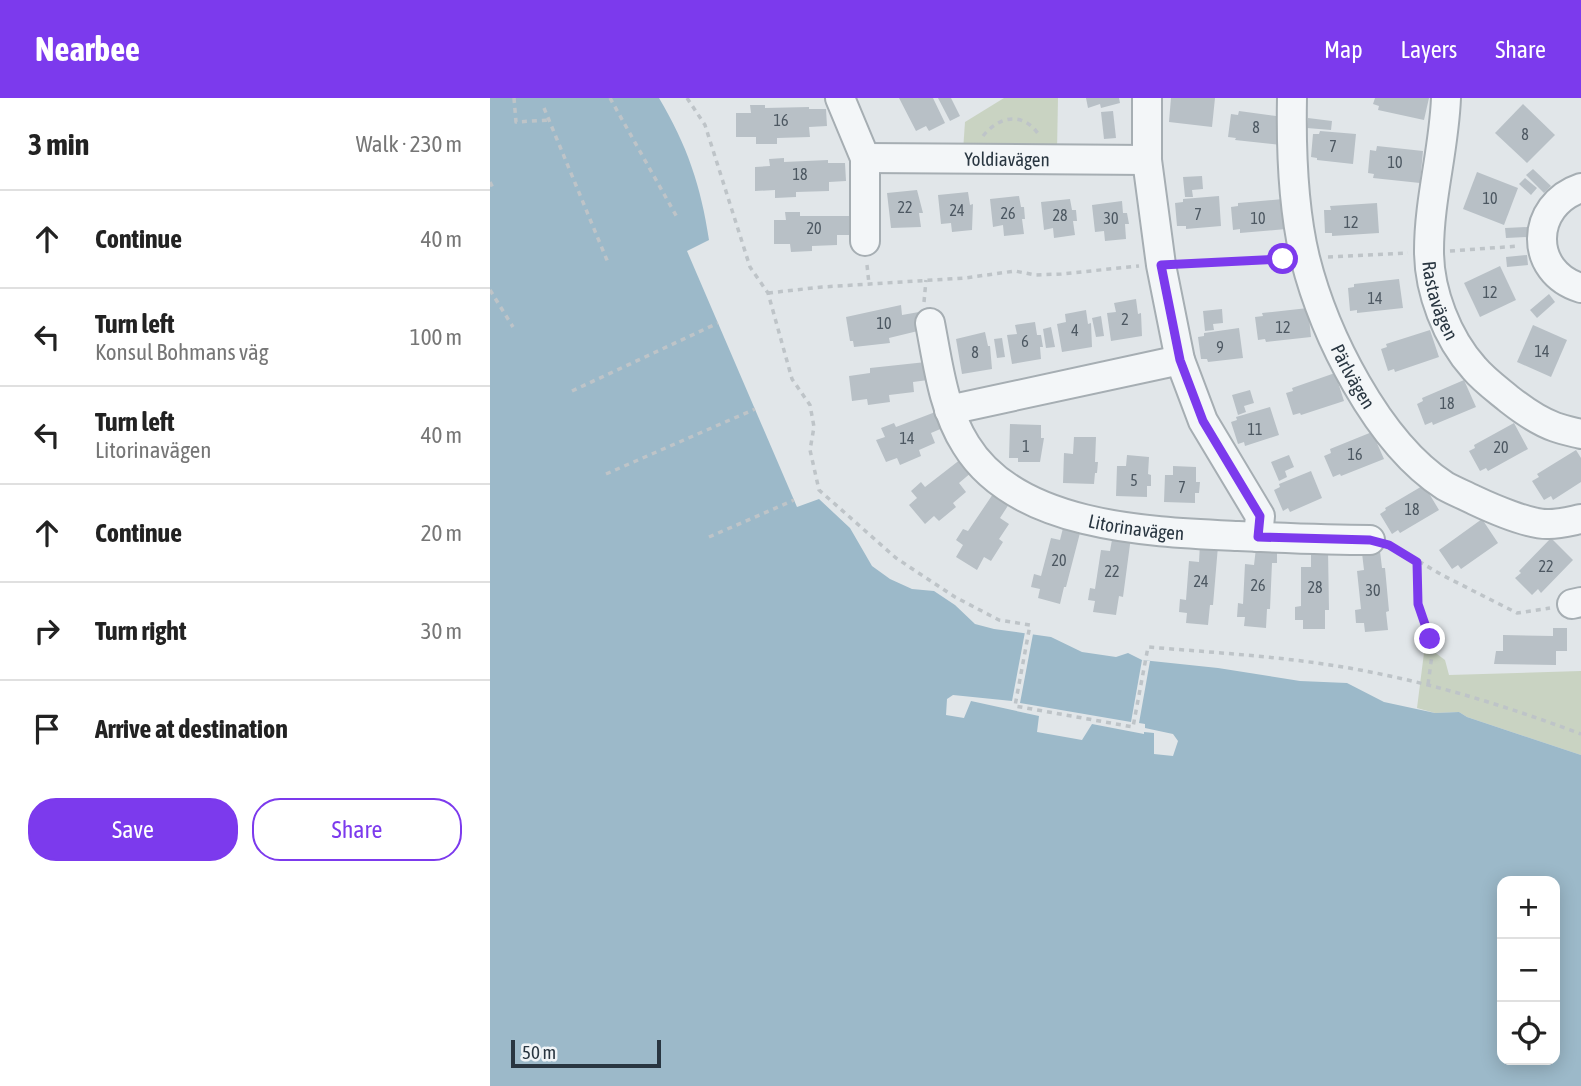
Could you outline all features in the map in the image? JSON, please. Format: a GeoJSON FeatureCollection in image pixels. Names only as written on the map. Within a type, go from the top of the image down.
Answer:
{"type":"FeatureCollection","features":[{"type":"Feature","properties":{"kind":"street"},"geometry":{"type":"LineString","coordinates":[[840,98],[865,158],[866,253]]}},
{"type":"Feature","properties":{"kind":"street"},"geometry":{"type":"LineString","coordinates":[[1147,98],[1147,160],[1161,265],[1180,360],[1203,421],[1260,516],[1258,537]]}},
{"type":"Feature","properties":{"kind":"street","name":"Pärlvägen"},"geometry":{"type":"LineString","coordinates":[[1292,98],[1295,185],[1305,257],[1324,317],[1346,365],[1378,417],[1407,454],[1445,486],[1496,511],[1548,525],[1581,519]]}},
{"type":"Feature","properties":{"kind":"street","name":"Rastavägen"},"geometry":{"type":"LineString","coordinates":[[1446,98],[1443,148],[1433,193],[1429,252],[1433,287],[1446,324],[1473,368],[1501,393],[1529,415],[1555,427],[1581,434]]}},
{"type":"Feature","properties":{"kind":"street","name":"Yoldiavägen"},"geometry":{"type":"LineString","coordinates":[[865,158],[1147,160]]}},
{"type":"Feature","properties":{"kind":"street"},"geometry":{"type":"LineString","coordinates":[[1581,188],[1565,195],[1550,210],[1543,228],[1543,246],[1548,261],[1555,272],[1568,283],[1581,288]]}},
{"type":"Feature","properties":{"kind":"street","name":"Litorinavägen"},"geometry":{"type":"LineString","coordinates":[[930,323],[949,410],[966,446],[992,477],[1021,496],[1053,510],[1089,520],[1137,528],[1258,537],[1370,540]]}},
{"type":"Feature","properties":{"kind":"street"},"geometry":{"type":"LineString","coordinates":[[949,410],[1180,360]]}},
{"type":"Feature","properties":{"kind":"path"},"geometry":{"type":"LineString","coordinates":[[514,98],[516,122],[549,120]]}},
{"type":"Feature","properties":{"kind":"path"},"geometry":{"type":"LineString","coordinates":[[610,98],[678,219]]}},
{"type":"Feature","properties":{"kind":"path"},"geometry":{"type":"LineString","coordinates":[[687,98],[705,125],[750,267],[768,293],[792,379],[810,405],[814,427],[810,450],[819,489],[896,558],[955,597],[999,620],[1030,625],[1015,706],[1133,727],[1148,647],[1358,670],[1488,701],[1581,734]]}},
{"type":"Feature","properties":{"kind":"path"},"geometry":{"type":"LineString","coordinates":[[544,108],[610,265]]}},
{"type":"Feature","properties":{"kind":"path"},"geometry":{"type":"LineString","coordinates":[[490,183],[493,188]]}},
{"type":"Feature","properties":{"kind":"path"},"geometry":{"type":"LineString","coordinates":[[1449,251],[1543,246]]}},
{"type":"Feature","properties":{"kind":"path"},"geometry":{"type":"LineString","coordinates":[[866,253],[869,284]]}},
{"type":"Feature","properties":{"kind":"path"},"geometry":{"type":"LineString","coordinates":[[1344,256],[1386,254]]}},
{"type":"Feature","properties":{"kind":"path"},"geometry":{"type":"LineString","coordinates":[[768,293],[965,278],[1015,271],[1035,275],[1061,274],[1119,266],[1283,259]]}},
{"type":"Feature","properties":{"kind":"path"},"geometry":{"type":"LineString","coordinates":[[926,280],[926,292]]}},
{"type":"Feature","properties":{"kind":"path"},"geometry":{"type":"LineString","coordinates":[[490,290],[513,327]]}},
{"type":"Feature","properties":{"kind":"path"},"geometry":{"type":"LineString","coordinates":[[572,391],[718,323]]}},
{"type":"Feature","properties":{"kind":"path"},"geometry":{"type":"LineString","coordinates":[[606,474],[755,409]]}},
{"type":"Feature","properties":{"kind":"path"},"geometry":{"type":"LineString","coordinates":[[709,537],[794,500]]}},
{"type":"Feature","properties":{"kind":"path"},"geometry":{"type":"LineString","coordinates":[[1370,540],[1389,545],[1517,613],[1577,603]]}},
{"type":"Feature","properties":{"kind":"path"},"geometry":{"type":"LineString","coordinates":[[1417,562],[1418,604],[1433,647],[1428,685]]}},
{"type":"Feature","properties":{"kind":"green space"},"geometry":{"type":"Polygon","coordinates":[[[1004,98],[1058,98],[1057,151],[963,151],[965,122],[1004,98]]]}},
{"type":"Feature","properties":{"kind":"green space"},"geometry":{"type":"Polygon","coordinates":[[[1425,645],[1445,660],[1449,675],[1581,671],[1581,755],[1459,712],[1435,713],[1417,708],[1425,645]]]}},
{"type":"Feature","properties":{"kind":"water"},"geometry":{"type":"Polygon","coordinates":[[[490,98],[659,98],[685,149],[706,220],[709,240],[687,251],[797,507],[819,499],[850,528],[872,566],[890,579],[912,589],[934,591],[955,605],[975,624],[1051,637],[1082,652],[1116,657],[1128,653],[1142,660],[1300,681],[1347,683],[1384,702],[1435,713],[1459,712],[1581,755],[1581,1086],[490,1086],[490,98]]]}},
{"type":"Feature","properties":{"kind":"pier"},"geometry":{"type":"Polygon","coordinates":[[[1025,632],[1033,634],[1020,703],[1131,722],[1142,660],[1150,661],[1139,723],[1145,724],[1145,728],[1173,734],[1178,741],[1173,756],[1154,754],[1154,733],[1144,734],[1092,724],[1082,740],[1037,732],[1039,716],[971,701],[964,718],[946,715],[947,699],[953,695],[1012,701],[1025,632]]]}},
{"type":"Feature","properties":{"kind":"building"},"geometry":{"type":"Polygon","coordinates":[[[899,98],[933,98],[945,123],[929,131],[926,126],[916,131],[899,98]]]}},
{"type":"Feature","properties":{"kind":"building"},"geometry":{"type":"Polygon","coordinates":[[[938,98],[951,98],[960,116],[950,121],[938,98]]]}},
{"type":"Feature","properties":{"kind":"building"},"geometry":{"type":"Polygon","coordinates":[[[1086,98],[1119,98],[1120,103],[1088,108],[1086,98]]]}},
{"type":"Feature","properties":{"kind":"building"},"geometry":{"type":"Polygon","coordinates":[[[1171,98],[1215,98],[1212,127],[1169,122],[1171,98]]]}},
{"type":"Feature","properties":{"kind":"building"},"geometry":{"type":"Polygon","coordinates":[[[1375,98],[1429,98],[1424,120],[1378,110],[1379,106],[1373,104],[1375,98]]]}},
{"type":"Feature","properties":{"kind":"building"},"geometry":{"type":"Polygon","coordinates":[[[1523,104],[1555,135],[1527,163],[1495,133],[1523,104]]]}},
{"type":"Feature","properties":{"kind":"building"},"geometry":{"type":"Polygon","coordinates":[[[750,105],[765,105],[765,108],[826,109],[827,126],[809,127],[810,137],[777,138],[777,144],[756,144],[756,137],[736,137],[736,113],[751,113],[750,105]]]}},
{"type":"Feature","properties":{"kind":"building"},"geometry":{"type":"Polygon","coordinates":[[[1113,111],[1116,138],[1104,139],[1101,112],[1113,111]]]}},
{"type":"Feature","properties":{"kind":"building"},"geometry":{"type":"Polygon","coordinates":[[[1239,111],[1284,117],[1281,145],[1228,137],[1231,114],[1238,115],[1239,111]]]}},
{"type":"Feature","properties":{"kind":"building"},"geometry":{"type":"Polygon","coordinates":[[[1308,118],[1332,121],[1331,130],[1307,128],[1308,118]]]}},
{"type":"Feature","properties":{"kind":"building"},"geometry":{"type":"Polygon","coordinates":[[[1320,131],[1356,134],[1353,164],[1311,157],[1313,134],[1319,134],[1320,131]]]}},
{"type":"Feature","properties":{"kind":"building"},"geometry":{"type":"Polygon","coordinates":[[[1377,146],[1423,151],[1420,183],[1373,178],[1374,174],[1368,173],[1370,150],[1376,151],[1377,146]]]}},
{"type":"Feature","properties":{"kind":"building"},"geometry":{"type":"Polygon","coordinates":[[[784,158],[784,162],[828,160],[828,163],[845,163],[846,181],[829,182],[829,191],[796,192],[796,197],[775,198],[775,190],[755,191],[755,167],[770,166],[769,159],[784,158]]]}},
{"type":"Feature","properties":{"kind":"building"},"geometry":{"type":"Polygon","coordinates":[[[1533,169],[1551,186],[1544,193],[1526,175],[1533,169]]]}},
{"type":"Feature","properties":{"kind":"building"},"geometry":{"type":"Polygon","coordinates":[[[1477,172],[1518,188],[1504,225],[1463,209],[1477,172]]]}},
{"type":"Feature","properties":{"kind":"building"},"geometry":{"type":"Polygon","coordinates":[[[1202,176],[1203,189],[1192,190],[1193,197],[1185,197],[1183,177],[1202,176]]]}},
{"type":"Feature","properties":{"kind":"building"},"geometry":{"type":"Polygon","coordinates":[[[1525,178],[1537,188],[1531,195],[1519,184],[1525,178]]]}},
{"type":"Feature","properties":{"kind":"building"},"geometry":{"type":"Polygon","coordinates":[[[917,190],[923,213],[919,213],[921,227],[891,228],[887,193],[917,190]]]}},
{"type":"Feature","properties":{"kind":"building"},"geometry":{"type":"Polygon","coordinates":[[[968,192],[970,205],[973,204],[972,230],[952,232],[951,223],[941,224],[938,195],[968,192]]]}},
{"type":"Feature","properties":{"kind":"building"},"geometry":{"type":"Polygon","coordinates":[[[1019,196],[1021,207],[1024,207],[1024,234],[1004,236],[1003,225],[993,227],[990,199],[1019,196]]]}},
{"type":"Feature","properties":{"kind":"building"},"geometry":{"type":"Polygon","coordinates":[[[1219,196],[1221,226],[1186,229],[1186,226],[1177,226],[1175,203],[1183,202],[1183,199],[1219,196]]]}},
{"type":"Feature","properties":{"kind":"building"},"geometry":{"type":"Polygon","coordinates":[[[1070,199],[1072,210],[1076,210],[1077,221],[1073,221],[1075,235],[1054,238],[1053,228],[1044,230],[1041,202],[1070,199]]]}},
{"type":"Feature","properties":{"kind":"building"},"geometry":{"type":"Polygon","coordinates":[[[1283,199],[1286,229],[1240,233],[1240,229],[1233,230],[1231,207],[1238,206],[1238,203],[1283,199]]]}},
{"type":"Feature","properties":{"kind":"building"},"geometry":{"type":"Polygon","coordinates":[[[1122,201],[1123,213],[1127,213],[1129,224],[1125,224],[1126,239],[1105,241],[1104,231],[1095,232],[1092,205],[1122,201]]]}},
{"type":"Feature","properties":{"kind":"building"},"geometry":{"type":"Polygon","coordinates":[[[1377,203],[1379,233],[1332,236],[1332,233],[1325,233],[1324,210],[1331,210],[1330,206],[1377,203]]]}},
{"type":"Feature","properties":{"kind":"building"},"geometry":{"type":"Polygon","coordinates":[[[785,212],[800,212],[800,216],[853,216],[853,235],[837,235],[837,245],[812,246],[812,251],[791,252],[790,244],[774,244],[774,220],[786,220],[785,212]]]}},
{"type":"Feature","properties":{"kind":"building"},"geometry":{"type":"Polygon","coordinates":[[[1527,227],[1528,237],[1506,238],[1505,228],[1527,227]]]}},
{"type":"Feature","properties":{"kind":"building"},"geometry":{"type":"Polygon","coordinates":[[[1527,255],[1528,265],[1507,267],[1506,257],[1527,255]]]}},
{"type":"Feature","properties":{"kind":"building"},"geometry":{"type":"Polygon","coordinates":[[[1500,266],[1516,300],[1480,317],[1464,283],[1500,266]]]}},
{"type":"Feature","properties":{"kind":"building"},"geometry":{"type":"Polygon","coordinates":[[[1399,279],[1403,308],[1357,313],[1357,310],[1350,311],[1348,288],[1354,287],[1354,284],[1399,279]]]}},
{"type":"Feature","properties":{"kind":"building"},"geometry":{"type":"Polygon","coordinates":[[[1549,294],[1555,302],[1537,318],[1530,310],[1549,294]]]}},
{"type":"Feature","properties":{"kind":"building"},"geometry":{"type":"Polygon","coordinates":[[[1136,299],[1138,314],[1141,313],[1142,336],[1111,341],[1107,313],[1116,312],[1114,303],[1136,299]]]}},
{"type":"Feature","properties":{"kind":"building"},"geometry":{"type":"Polygon","coordinates":[[[901,305],[902,315],[919,312],[922,330],[889,338],[890,343],[854,347],[853,341],[850,341],[846,317],[901,305]]]}},
{"type":"Feature","properties":{"kind":"building"},"geometry":{"type":"Polygon","coordinates":[[[1308,308],[1311,337],[1266,342],[1265,339],[1258,340],[1255,317],[1263,316],[1262,313],[1308,308]]]}},
{"type":"Feature","properties":{"kind":"building"},"geometry":{"type":"Polygon","coordinates":[[[1222,309],[1223,323],[1213,324],[1214,330],[1205,331],[1203,311],[1222,309]]]}},
{"type":"Feature","properties":{"kind":"building"},"geometry":{"type":"Polygon","coordinates":[[[1086,310],[1088,324],[1091,323],[1092,347],[1062,352],[1057,324],[1066,322],[1065,314],[1086,310]]]}},
{"type":"Feature","properties":{"kind":"building"},"geometry":{"type":"Polygon","coordinates":[[[1101,316],[1104,336],[1096,337],[1092,318],[1101,316]]]}},
{"type":"Feature","properties":{"kind":"building"},"geometry":{"type":"Polygon","coordinates":[[[1035,322],[1043,347],[1040,347],[1041,359],[1012,364],[1007,335],[1017,334],[1015,325],[1035,322]]]}},
{"type":"Feature","properties":{"kind":"building"},"geometry":{"type":"Polygon","coordinates":[[[1533,325],[1567,340],[1551,377],[1517,362],[1533,325]]]}},
{"type":"Feature","properties":{"kind":"building"},"geometry":{"type":"Polygon","coordinates":[[[1051,327],[1055,347],[1046,348],[1043,329],[1051,327]]]}},
{"type":"Feature","properties":{"kind":"building"},"geometry":{"type":"Polygon","coordinates":[[[1239,328],[1243,358],[1208,362],[1207,359],[1201,359],[1198,337],[1204,336],[1204,333],[1239,328]]]}},
{"type":"Feature","properties":{"kind":"building"},"geometry":{"type":"Polygon","coordinates":[[[1430,330],[1439,357],[1395,372],[1394,369],[1388,371],[1381,349],[1387,347],[1386,344],[1430,330]]]}},
{"type":"Feature","properties":{"kind":"building"},"geometry":{"type":"Polygon","coordinates":[[[985,332],[990,346],[992,369],[962,374],[956,339],[985,332]]]}},
{"type":"Feature","properties":{"kind":"building"},"geometry":{"type":"Polygon","coordinates":[[[1002,338],[1005,357],[997,358],[994,339],[1002,338]]]}},
{"type":"Feature","properties":{"kind":"building"},"geometry":{"type":"Polygon","coordinates":[[[926,362],[928,380],[913,382],[914,392],[889,395],[890,402],[868,405],[867,399],[852,401],[849,376],[870,373],[870,368],[926,362]]]}},
{"type":"Feature","properties":{"kind":"building"},"geometry":{"type":"Polygon","coordinates":[[[1335,373],[1344,401],[1301,415],[1293,415],[1286,393],[1293,391],[1292,388],[1335,373]]]}},
{"type":"Feature","properties":{"kind":"building"},"geometry":{"type":"Polygon","coordinates":[[[1464,380],[1476,407],[1433,425],[1432,422],[1425,425],[1417,404],[1423,401],[1422,398],[1464,380]]]}},
{"type":"Feature","properties":{"kind":"building"},"geometry":{"type":"Polygon","coordinates":[[[1250,390],[1254,403],[1244,406],[1246,412],[1238,415],[1232,395],[1250,390]]]}},
{"type":"Feature","properties":{"kind":"building"},"geometry":{"type":"Polygon","coordinates":[[[1270,407],[1279,435],[1245,446],[1244,442],[1238,444],[1231,422],[1237,420],[1236,417],[1270,407]]]}},
{"type":"Feature","properties":{"kind":"building"},"geometry":{"type":"Polygon","coordinates":[[[938,411],[945,427],[931,433],[935,443],[919,450],[921,456],[900,465],[897,458],[886,462],[876,440],[885,437],[881,428],[894,423],[896,427],[938,411]]]}},
{"type":"Feature","properties":{"kind":"building"},"geometry":{"type":"Polygon","coordinates":[[[1514,423],[1528,449],[1488,471],[1486,468],[1480,471],[1469,451],[1475,448],[1474,445],[1514,423]]]}},
{"type":"Feature","properties":{"kind":"building"},"geometry":{"type":"Polygon","coordinates":[[[1010,424],[1041,425],[1041,438],[1044,438],[1040,462],[1018,462],[1018,458],[1009,458],[1010,424]]]}},
{"type":"Feature","properties":{"kind":"building"},"geometry":{"type":"Polygon","coordinates":[[[1372,432],[1384,459],[1333,477],[1324,456],[1331,453],[1330,449],[1372,432]]]}},
{"type":"Feature","properties":{"kind":"building"},"geometry":{"type":"Polygon","coordinates":[[[1074,437],[1096,437],[1095,462],[1098,462],[1094,484],[1063,483],[1064,453],[1073,454],[1074,437]]]}},
{"type":"Feature","properties":{"kind":"building"},"geometry":{"type":"Polygon","coordinates":[[[1576,450],[1581,458],[1581,482],[1553,500],[1551,496],[1544,500],[1532,481],[1539,477],[1537,474],[1576,450]]]}},
{"type":"Feature","properties":{"kind":"building"},"geometry":{"type":"Polygon","coordinates":[[[1127,455],[1149,457],[1148,474],[1151,475],[1151,486],[1147,486],[1147,497],[1116,496],[1117,466],[1126,466],[1127,455]]]}},
{"type":"Feature","properties":{"kind":"building"},"geometry":{"type":"Polygon","coordinates":[[[1289,455],[1294,467],[1285,471],[1287,477],[1279,481],[1271,462],[1289,455]]]}},
{"type":"Feature","properties":{"kind":"building"},"geometry":{"type":"Polygon","coordinates":[[[961,459],[972,472],[959,483],[966,492],[953,503],[956,507],[939,521],[934,516],[925,524],[909,505],[917,498],[911,491],[921,482],[925,487],[961,459]]]}},
{"type":"Feature","properties":{"kind":"building"},"geometry":{"type":"Polygon","coordinates":[[[1173,466],[1196,467],[1196,482],[1200,482],[1199,493],[1195,493],[1195,503],[1164,502],[1165,475],[1173,475],[1173,466]]]}},
{"type":"Feature","properties":{"kind":"building"},"geometry":{"type":"Polygon","coordinates":[[[1311,471],[1322,498],[1290,512],[1288,508],[1283,511],[1274,490],[1280,487],[1279,484],[1311,471]]]}},
{"type":"Feature","properties":{"kind":"building"},"geometry":{"type":"Polygon","coordinates":[[[1424,485],[1439,510],[1400,533],[1398,530],[1392,534],[1380,514],[1385,508],[1424,485]]]}},
{"type":"Feature","properties":{"kind":"building"},"geometry":{"type":"Polygon","coordinates":[[[993,494],[1009,504],[1000,518],[1009,524],[999,539],[1003,542],[991,561],[984,557],[977,570],[956,557],[963,545],[956,540],[963,529],[968,531],[993,494]]]}},
{"type":"Feature","properties":{"kind":"building"},"geometry":{"type":"Polygon","coordinates":[[[1482,519],[1498,543],[1461,569],[1458,565],[1452,569],[1439,550],[1482,519]]]}},
{"type":"Feature","properties":{"kind":"building"},"geometry":{"type":"Polygon","coordinates":[[[1064,524],[1081,529],[1060,604],[1038,598],[1040,589],[1031,587],[1034,574],[1041,576],[1051,538],[1060,540],[1064,524]]]}},
{"type":"Feature","properties":{"kind":"building"},"geometry":{"type":"Polygon","coordinates":[[[1113,534],[1131,537],[1123,597],[1119,596],[1116,615],[1093,612],[1095,601],[1088,600],[1090,588],[1095,589],[1101,550],[1110,551],[1113,534]]]}},
{"type":"Feature","properties":{"kind":"building"},"geometry":{"type":"Polygon","coordinates":[[[1551,538],[1573,560],[1541,593],[1538,589],[1532,595],[1515,578],[1551,538]]]}},
{"type":"Feature","properties":{"kind":"building"},"geometry":{"type":"Polygon","coordinates":[[[1200,544],[1218,546],[1213,605],[1210,605],[1208,625],[1186,623],[1187,613],[1179,612],[1180,599],[1186,600],[1189,561],[1199,562],[1200,544]]]}},
{"type":"Feature","properties":{"kind":"building"},"geometry":{"type":"Polygon","coordinates":[[[1256,548],[1273,548],[1273,552],[1277,552],[1277,563],[1272,563],[1270,609],[1267,609],[1266,628],[1244,626],[1245,617],[1237,617],[1238,603],[1243,604],[1245,564],[1254,565],[1256,548]]]}},
{"type":"Feature","properties":{"kind":"building"},"geometry":{"type":"Polygon","coordinates":[[[1311,550],[1328,550],[1329,610],[1325,610],[1325,629],[1303,629],[1303,620],[1295,620],[1295,607],[1301,606],[1301,567],[1311,567],[1311,550]]]}},
{"type":"Feature","properties":{"kind":"building"},"geometry":{"type":"Polygon","coordinates":[[[1380,551],[1382,568],[1385,568],[1388,630],[1365,632],[1364,623],[1356,623],[1355,610],[1361,609],[1357,571],[1364,570],[1362,553],[1380,551]]]}},
{"type":"Feature","properties":{"kind":"building"},"geometry":{"type":"Polygon","coordinates":[[[1553,628],[1567,628],[1567,651],[1556,651],[1556,665],[1494,664],[1496,651],[1503,651],[1503,635],[1553,636],[1553,628]]]}},
{"type":"Feature","properties":{"kind":"route"},"geometry":{"type":"LineString","coordinates":[[1283,259],[1161,265],[1180,360],[1203,421],[1260,516],[1258,537],[1370,540],[1389,545],[1417,562],[1418,604],[1430,639]]}}]}
